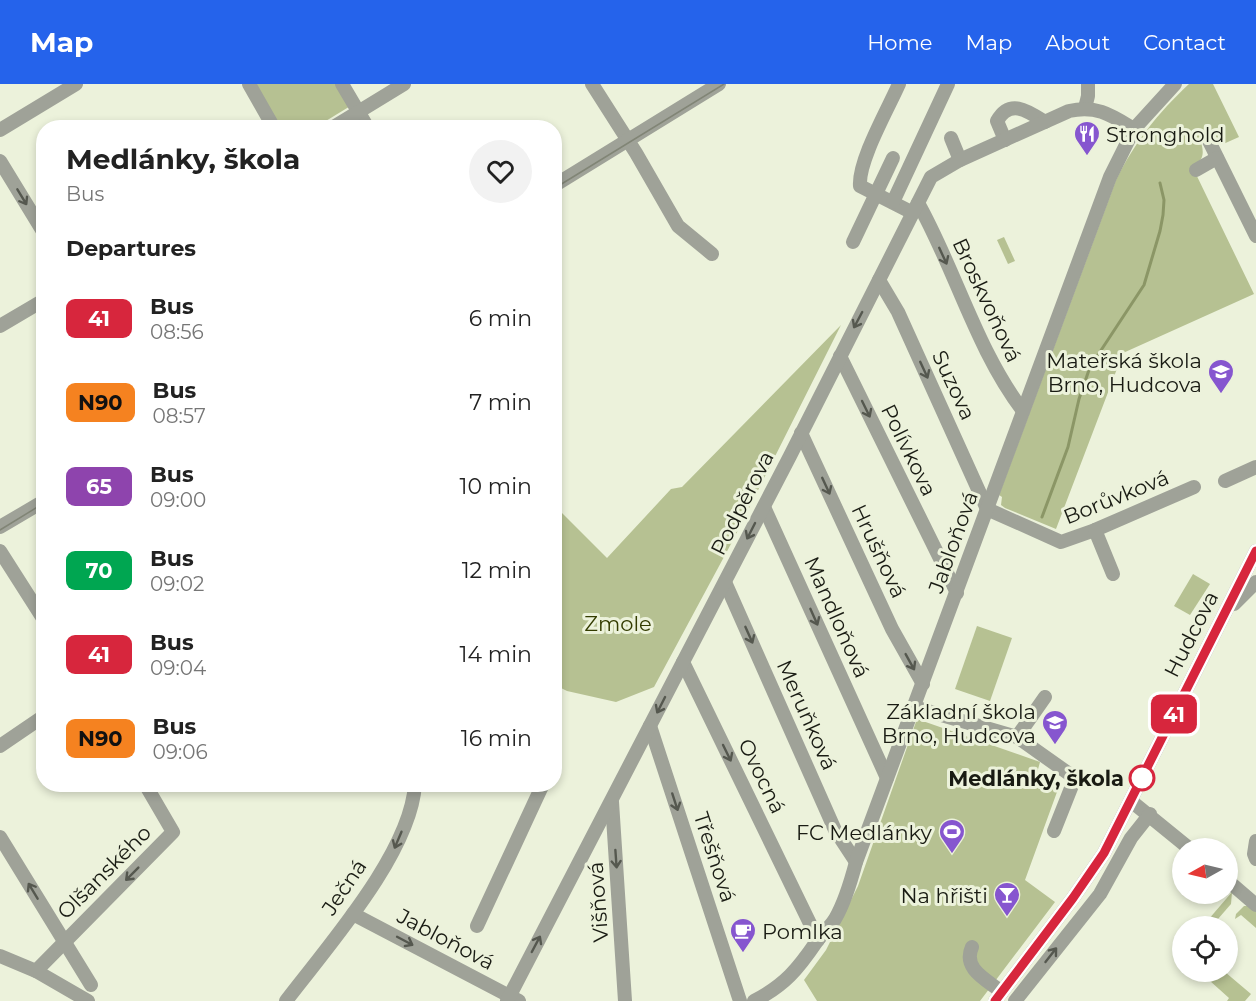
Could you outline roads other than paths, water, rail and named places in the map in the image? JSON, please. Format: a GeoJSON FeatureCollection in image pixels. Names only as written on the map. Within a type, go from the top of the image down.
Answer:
{"type":"FeatureCollection","features":[{"type":"Feature","properties":{"kind":"street"},"geometry":{"type":"LineString","coordinates":[[0,130],[76,84]]}},
{"type":"Feature","properties":{"kind":"street"},"geometry":{"type":"LineString","coordinates":[[249,84],[269,120]]}},
{"type":"Feature","properties":{"kind":"street"},"geometry":{"type":"LineString","coordinates":[[342,84],[364,120]]}},
{"type":"Feature","properties":{"kind":"street"},"geometry":{"type":"LineString","coordinates":[[346,120],[404,84]]}},
{"type":"Feature","properties":{"kind":"street"},"geometry":{"type":"LineString","coordinates":[[592,84],[636,153],[678,226],[712,254]]}},
{"type":"Feature","properties":{"kind":"street"},"geometry":{"type":"LineString","coordinates":[[562,181],[719,84]]}},
{"type":"Feature","properties":{"kind":"street"},"geometry":{"type":"LineString","coordinates":[[899,84],[869,151],[860,177],[860,186],[893,202],[916,208]]}},
{"type":"Feature","properties":{"kind":"street"},"geometry":{"type":"LineString","coordinates":[[893,202],[948,84]]}},
{"type":"Feature","properties":{"kind":"street"},"geometry":{"type":"LineString","coordinates":[[1088,84],[1085,108],[1109,114],[1134,129]]}},
{"type":"Feature","properties":{"kind":"street","name":"Jabloňová"},"geometry":{"type":"LineString","coordinates":[[753,1001],[767,994],[789,977],[835,920],[1110,177],[1134,129],[1175,84]]}},
{"type":"Feature","properties":{"kind":"street"},"geometry":{"type":"LineString","coordinates":[[1005,140],[997,121],[1002,112],[1012,108],[1028,111],[1045,122]]}},
{"type":"Feature","properties":{"kind":"street","name":"Podpěrova"},"geometry":{"type":"LineString","coordinates":[[512,999],[931,177],[960,160],[1069,111],[1085,108]]}},
{"type":"Feature","properties":{"kind":"street"},"geometry":{"type":"LineString","coordinates":[[1207,137],[1256,236]]}},
{"type":"Feature","properties":{"kind":"street"},"geometry":{"type":"LineString","coordinates":[[951,138],[960,160]]}},
{"type":"Feature","properties":{"kind":"street"},"geometry":{"type":"LineString","coordinates":[[853,242],[893,158]]}},
{"type":"Feature","properties":{"kind":"street"},"geometry":{"type":"LineString","coordinates":[[1196,170],[1217,158]]}},
{"type":"Feature","properties":{"kind":"street"},"geometry":{"type":"LineString","coordinates":[[0,161],[36,220]]}},
{"type":"Feature","properties":{"kind":"street","name":"Broskvoňová"},"geometry":{"type":"LineString","coordinates":[[916,208],[988,355],[1008,391],[1023,411]]}},
{"type":"Feature","properties":{"kind":"street","name":"Suzova"},"geometry":{"type":"LineString","coordinates":[[879,280],[898,312],[987,509]]}},
{"type":"Feature","properties":{"kind":"street"},"geometry":{"type":"LineString","coordinates":[[0,326],[36,305]]}},
{"type":"Feature","properties":{"kind":"street","name":"Polívkova"},"geometry":{"type":"LineString","coordinates":[[840,356],[957,593]]}},
{"type":"Feature","properties":{"kind":"street","name":"Hrušňová"},"geometry":{"type":"LineString","coordinates":[[801,433],[892,629],[923,684]]}},
{"type":"Feature","properties":{"kind":"street"},"geometry":{"type":"LineString","coordinates":[[1225,481],[1256,467]]}},
{"type":"Feature","properties":{"kind":"street","name":"Borůvková"},"geometry":{"type":"LineString","coordinates":[[987,509],[1061,542],[1095,530],[1194,487]]}},
{"type":"Feature","properties":{"kind":"street"},"geometry":{"type":"LineString","coordinates":[[0,527],[36,506]]}},
{"type":"Feature","properties":{"kind":"street","name":"Mandloňová"},"geometry":{"type":"LineString","coordinates":[[764,507],[887,778]]}},
{"type":"Feature","properties":{"kind":"street"},"geometry":{"type":"LineString","coordinates":[[1095,530],[1113,574]]}},
{"type":"Feature","properties":{"kind":"street"},"geometry":{"type":"LineString","coordinates":[[0,551],[36,608]]}},
{"type":"Feature","properties":{"kind":"street","name":"Hudcova"},"geometry":{"type":"LineString","coordinates":[[999,997],[1104,853],[1256,551]]}},
{"type":"Feature","properties":{"kind":"street","name":"Meruňková"},"geometry":{"type":"LineString","coordinates":[[725,582],[835,830],[856,862]]}},
{"type":"Feature","properties":{"kind":"street"},"geometry":{"type":"LineString","coordinates":[[1226,612],[1256,582]]}},
{"type":"Feature","properties":{"kind":"street","name":"Ovocná"},"geometry":{"type":"LineString","coordinates":[[683,662],[818,940]]}},
{"type":"Feature","properties":{"kind":"street"},"geometry":{"type":"LineString","coordinates":[[1017,737],[1045,697]]}},
{"type":"Feature","properties":{"kind":"street"},"geometry":{"type":"LineString","coordinates":[[914,707],[1017,737],[1075,778],[1054,831]]}},
{"type":"Feature","properties":{"kind":"street"},"geometry":{"type":"LineString","coordinates":[[0,746],[36,721]]}},
{"type":"Feature","properties":{"kind":"street","name":"Třešňová"},"geometry":{"type":"LineString","coordinates":[[650,726],[740,1001]]}},
{"type":"Feature","properties":{"kind":"street","name":"Olšanského"},"geometry":{"type":"LineString","coordinates":[[36,971],[63,941],[173,832],[154,792]]}},
{"type":"Feature","properties":{"kind":"street","name":"Ječná"},"geometry":{"type":"LineString","coordinates":[[286,1001],[353,914],[393,851],[414,792]]}},
{"type":"Feature","properties":{"kind":"street"},"geometry":{"type":"LineString","coordinates":[[477,926],[539,792]]}},
{"type":"Feature","properties":{"kind":"street","name":"Višňová"},"geometry":{"type":"LineString","coordinates":[[612,800],[625,1001]]}},
{"type":"Feature","properties":{"kind":"street"},"geometry":{"type":"LineString","coordinates":[[1131,801],[1177,838]]}},
{"type":"Feature","properties":{"kind":"street"},"geometry":{"type":"LineString","coordinates":[[1015,1001],[1100,894],[1131,838],[1149,814]]}},
{"type":"Feature","properties":{"kind":"street"},"geometry":{"type":"LineString","coordinates":[[0,837],[91,985]]}},
{"type":"Feature","properties":{"kind":"street"},"geometry":{"type":"LineString","coordinates":[[1256,841],[1254,854],[1256,859]]}},
{"type":"Feature","properties":{"kind":"street"},"geometry":{"type":"LineString","coordinates":[[1238,889],[1256,905]]}},
{"type":"Feature","properties":{"kind":"street","name":"Jabloňová"},"geometry":{"type":"LineString","coordinates":[[353,914],[512,999]]}},
{"type":"Feature","properties":{"kind":"street"},"geometry":{"type":"LineString","coordinates":[[972,947],[969,959],[973,970],[999,997]]}},
{"type":"Feature","properties":{"kind":"street"},"geometry":{"type":"LineString","coordinates":[[0,956],[36,971],[88,1001]]}},
{"type":"Feature","properties":{"kind":"waterway"},"geometry":{"type":"LineString","coordinates":[[1042,517],[1068,447],[1079,399],[1090,367],[1144,285],[1163,215],[1164,200],[1160,183]]}},
{"type":"Feature","properties":{"kind":"tram line"},"geometry":{"type":"LineString","coordinates":[[562,184],[724,84]]}},
{"type":"Feature","properties":{"kind":"tram line"},"geometry":{"type":"LineString","coordinates":[[0,530],[36,508]]}},
{"type":"Feature","properties":{"kind":"place","name":"Stronghold"},"geometry":{"type":"Point","coordinates":[1087,157]}},
{"type":"Feature","properties":{"kind":"place","name":"Mateřská škola Brno, Hudcova"},"geometry":{"type":"Point","coordinates":[1221,395]}},
{"type":"Feature","properties":{"kind":"place","name":"Základní škola Brno, Hudcova"},"geometry":{"type":"Point","coordinates":[1055,746]}},
{"type":"Feature","properties":{"kind":"place","name":"Medlánky, škola"},"geometry":{"type":"Point","coordinates":[1142,778]}},
{"type":"Feature","properties":{"kind":"place","name":"FC Medlánky"},"geometry":{"type":"Point","coordinates":[952,855]}},
{"type":"Feature","properties":{"kind":"place","name":"Na hřišti"},"geometry":{"type":"Point","coordinates":[1007,918]}},
{"type":"Feature","properties":{"kind":"place","name":"Pomlka"},"geometry":{"type":"Point","coordinates":[743,954]}},
{"type":"Feature","properties":{"kind":"park label","name":"Zmole"},"geometry":{"type":"Point","coordinates":[618,623]}}]}
